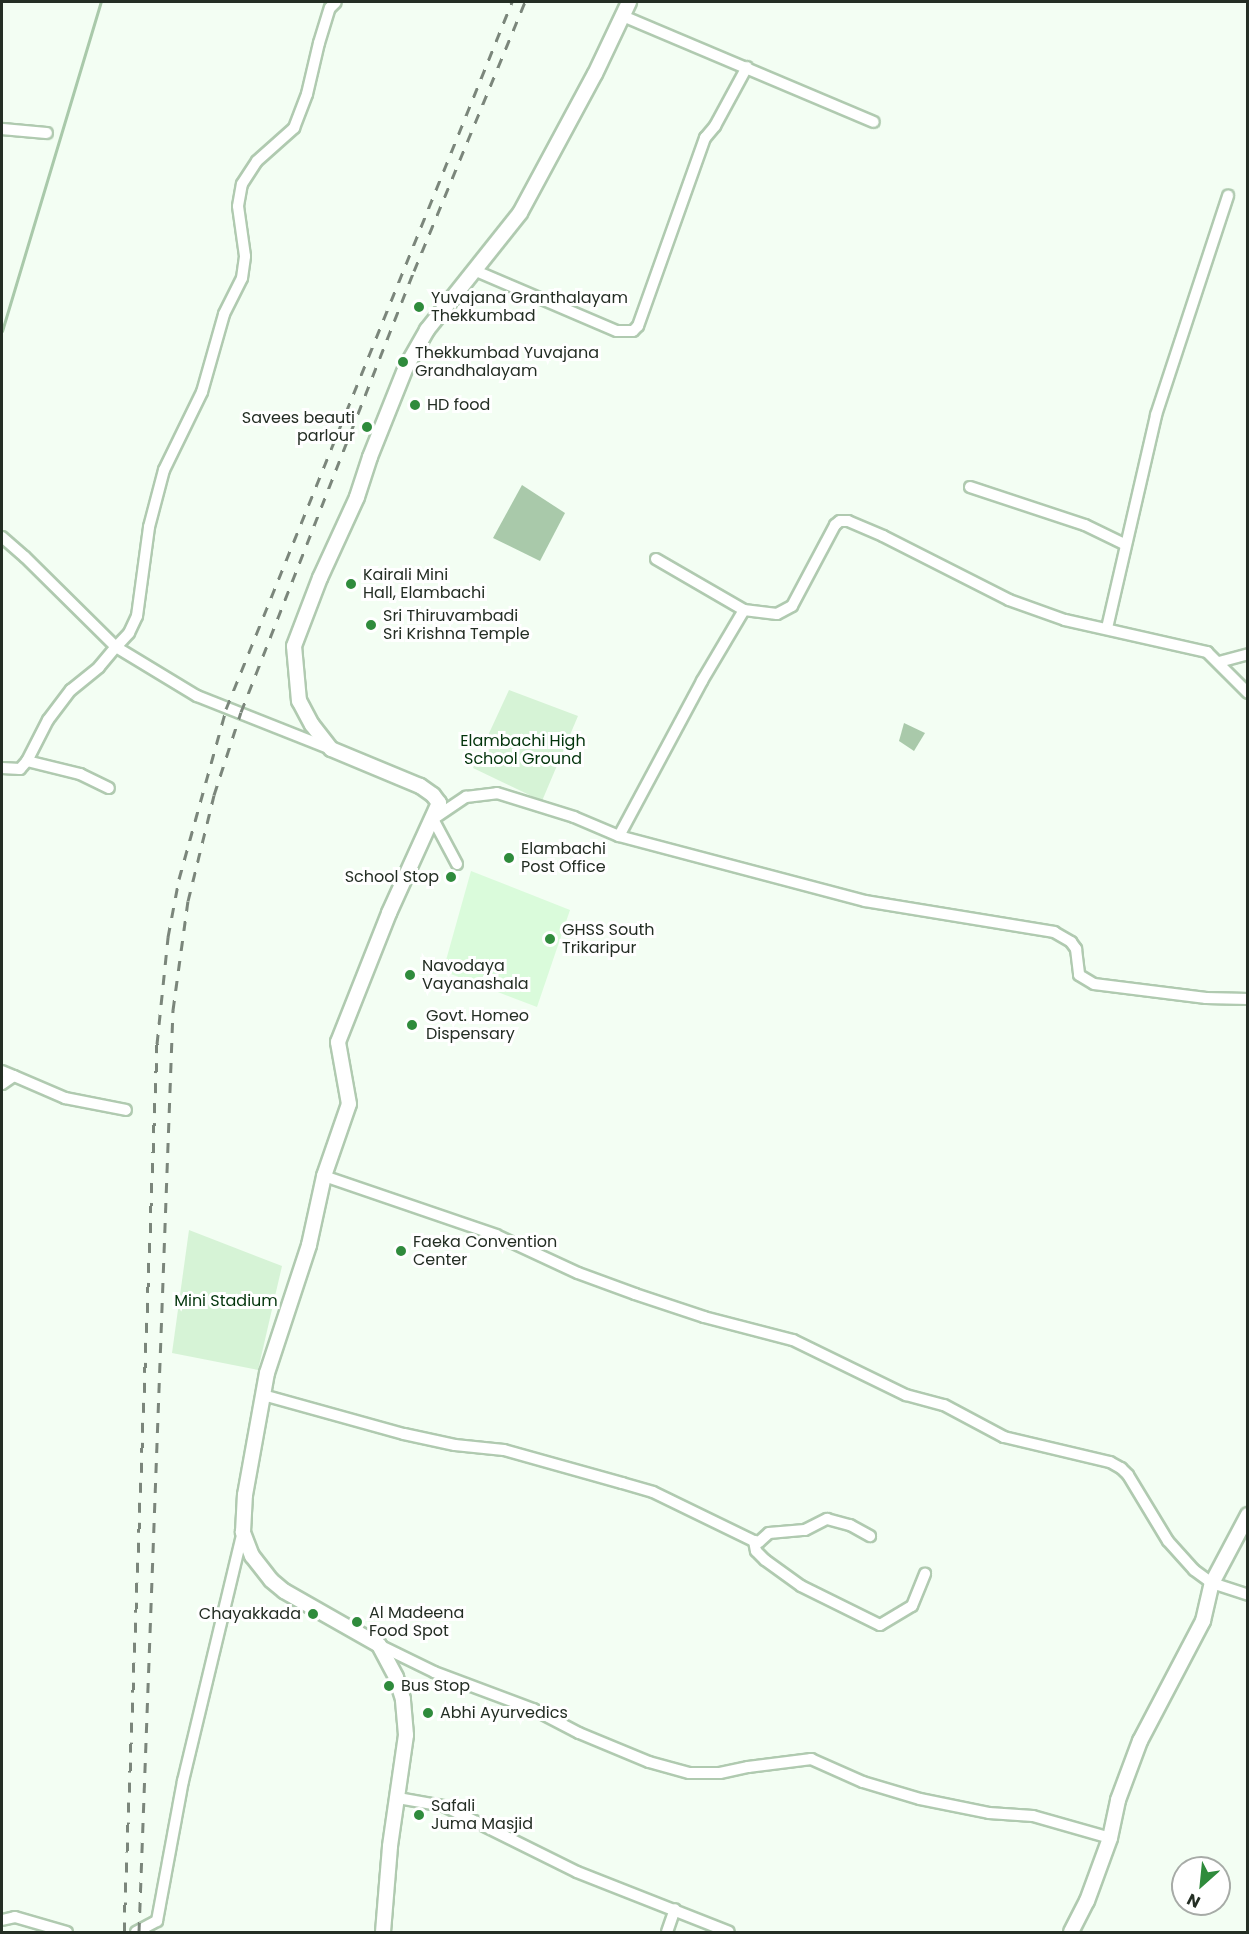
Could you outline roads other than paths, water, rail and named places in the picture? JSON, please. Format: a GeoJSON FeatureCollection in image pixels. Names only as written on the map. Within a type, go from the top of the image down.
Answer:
{"type":"FeatureCollection","features":[{"type":"Feature","properties":{"kind":"main road"},"geometry":{"type":"LineString","coordinates":[[383,1932],[388,1866],[406,1735],[403,1699],[396,1677],[379,1645],[284,1591],[260,1568],[243,1532],[246,1495],[267,1373],[309,1245],[324,1176],[349,1104],[338,1042],[389,913],[439,803],[434,795],[380,768],[331,749],[312,725],[299,701],[294,646],[357,497],[370,457],[406,367],[427,330],[520,213],[629,2]]}},
{"type":"Feature","properties":{"kind":"main road"},"geometry":{"type":"LineString","coordinates":[[1071,1932],[1087,1901],[1110,1838],[1118,1800],[1140,1741],[1203,1621],[1212,1583],[1248,1515]]}},
{"type":"Feature","properties":{"kind":"street"},"geometry":{"type":"LineString","coordinates":[[2,768],[20,769],[53,713],[71,690],[99,667],[117,647],[129,633],[137,616],[149,527],[164,470],[202,392],[224,314],[242,278],[245,256],[238,206],[242,184],[257,161],[294,128],[307,94],[322,34],[336,2]]}},
{"type":"Feature","properties":{"kind":"street"},"geometry":{"type":"LineString","coordinates":[[623,16],[874,122]]}},
{"type":"Feature","properties":{"kind":"street"},"geometry":{"type":"LineString","coordinates":[[476,271],[617,331],[633,331],[638,326],[705,138],[715,126],[747,67]]}},
{"type":"Feature","properties":{"kind":"street"},"geometry":{"type":"LineString","coordinates":[[2,129],[47,133]]}},
{"type":"Feature","properties":{"kind":"street"},"geometry":{"type":"LineString","coordinates":[[1107,628],[1124,543],[1156,415],[1228,196]]}},
{"type":"Feature","properties":{"kind":"street"},"geometry":{"type":"LineString","coordinates":[[969,487],[1085,525],[1124,543]]}},
{"type":"Feature","properties":{"kind":"street"},"geometry":{"type":"LineString","coordinates":[[656,559],[744,610],[777,614],[792,606],[835,525],[840,521],[848,521],[883,536],[1009,600],[1065,620],[1207,652],[1248,693]]}},
{"type":"Feature","properties":{"kind":"street"},"geometry":{"type":"LineString","coordinates":[[2,537],[117,647],[197,696],[331,749]]}},
{"type":"Feature","properties":{"kind":"street"},"geometry":{"type":"LineString","coordinates":[[619,836],[702,681],[744,610]]}},
{"type":"Feature","properties":{"kind":"street"},"geometry":{"type":"LineString","coordinates":[[1219,662],[1248,654]]}},
{"type":"Feature","properties":{"kind":"street"},"geometry":{"type":"LineString","coordinates":[[27,760],[80,774],[109,788]]}},
{"type":"Feature","properties":{"kind":"street"},"geometry":{"type":"LineString","coordinates":[[457,864],[433,819],[466,797],[497,793],[574,817],[619,836],[866,901],[1054,932],[1071,942],[1076,949],[1079,975],[1094,984],[1171,995],[1248,999]]}},
{"type":"Feature","properties":{"kind":"street"},"geometry":{"type":"LineString","coordinates":[[2,1071],[65,1098],[126,1110]]}},
{"type":"Feature","properties":{"kind":"street"},"geometry":{"type":"LineString","coordinates":[[2,1084],[14,1076]]}},
{"type":"Feature","properties":{"kind":"street"},"geometry":{"type":"LineString","coordinates":[[324,1176],[496,1235],[578,1273],[635,1294],[704,1317],[793,1340],[906,1395],[944,1405],[1004,1437],[1110,1462],[1121,1468],[1132,1480],[1168,1541],[1194,1570],[1212,1583],[1248,1595]]}},
{"type":"Feature","properties":{"kind":"street"},"geometry":{"type":"LineString","coordinates":[[263,1395],[404,1434],[455,1445],[504,1450],[653,1492],[754,1541],[759,1542],[769,1533],[806,1530],[827,1520],[850,1526],[870,1536]]}},
{"type":"Feature","properties":{"kind":"street"},"geometry":{"type":"LineString","coordinates":[[136,1932],[157,1921],[183,1781],[243,1532]]}},
{"type":"Feature","properties":{"kind":"street"},"geometry":{"type":"LineString","coordinates":[[754,1541],[756,1551],[765,1560],[801,1586],[880,1625],[886,1624],[912,1606],[925,1574]]}},
{"type":"Feature","properties":{"kind":"street"},"geometry":{"type":"LineString","coordinates":[[379,1645],[434,1672],[533,1709],[579,1733],[649,1762],[688,1773],[720,1773],[811,1759],[862,1782],[920,1798],[989,1814],[1034,1816],[1110,1838]]}},
{"type":"Feature","properties":{"kind":"street"},"geometry":{"type":"LineString","coordinates":[[398,1798],[444,1806],[577,1872],[729,1932]]}},
{"type":"Feature","properties":{"kind":"street"},"geometry":{"type":"LineString","coordinates":[[667,1932],[675,1909]]}},
{"type":"Feature","properties":{"kind":"street"},"geometry":{"type":"LineString","coordinates":[[2,1920],[15,1917],[67,1932]]}},
{"type":"Feature","properties":{"kind":"waterway"},"geometry":{"type":"LineString","coordinates":[[2,331],[101,2]]}},
{"type":"Feature","properties":{"kind":"railway"},"geometry":{"type":"LineString","coordinates":[[124,1932],[157,1044],[168,937],[179,879],[226,709],[512,2]]}},
{"type":"Feature","properties":{"kind":"railway"},"geometry":{"type":"LineString","coordinates":[[139,1932],[173,1010],[188,901],[214,795],[241,712],[414,271],[525,2]]}},
{"type":"Feature","properties":{"kind":"place","name":"Yuvajana Granthalayam Thekkumbad"},"geometry":{"type":"Point","coordinates":[419,307]}},
{"type":"Feature","properties":{"kind":"place","name":"Thekkumbad Yuvajana Grandhalayam"},"geometry":{"type":"Point","coordinates":[403,362]}},
{"type":"Feature","properties":{"kind":"place","name":"HD food"},"geometry":{"type":"Point","coordinates":[415,405]}},
{"type":"Feature","properties":{"kind":"place","name":"Savees beauti parlour"},"geometry":{"type":"Point","coordinates":[367,427]}},
{"type":"Feature","properties":{"kind":"place","name":"Kairali Mini Hall, Elambachi"},"geometry":{"type":"Point","coordinates":[351,584]}},
{"type":"Feature","properties":{"kind":"place","name":"Sri Thiruvambadi Sri Krishna Temple"},"geometry":{"type":"Point","coordinates":[371,625]}},
{"type":"Feature","properties":{"kind":"place","name":"Elambachi Post Office"},"geometry":{"type":"Point","coordinates":[509,858]}},
{"type":"Feature","properties":{"kind":"place","name":"School Stop"},"geometry":{"type":"Point","coordinates":[451,877]}},
{"type":"Feature","properties":{"kind":"place","name":"GHSS South Trikaripur"},"geometry":{"type":"Point","coordinates":[550,939]}},
{"type":"Feature","properties":{"kind":"place","name":"Navodaya Vayanashala"},"geometry":{"type":"Point","coordinates":[410,975]}},
{"type":"Feature","properties":{"kind":"place","name":"Govt. Homeo Dispensary"},"geometry":{"type":"Point","coordinates":[412,1025]}},
{"type":"Feature","properties":{"kind":"place","name":"Faeka Convention Center"},"geometry":{"type":"Point","coordinates":[401,1251]}},
{"type":"Feature","properties":{"kind":"place","name":"Chayakkada"},"geometry":{"type":"Point","coordinates":[313,1614]}},
{"type":"Feature","properties":{"kind":"place","name":"Al Madeena Food Spot"},"geometry":{"type":"Point","coordinates":[357,1622]}},
{"type":"Feature","properties":{"kind":"place","name":"Bus Stop"},"geometry":{"type":"Point","coordinates":[389,1686]}},
{"type":"Feature","properties":{"kind":"place","name":"Abhi Ayurvedics"},"geometry":{"type":"Point","coordinates":[428,1713]}},
{"type":"Feature","properties":{"kind":"place","name":"Safali Juma Masjid"},"geometry":{"type":"Point","coordinates":[419,1815]}},
{"type":"Feature","properties":{"kind":"park label","name":"Elambachi High School Ground"},"geometry":{"type":"Point","coordinates":[523,750]}},
{"type":"Feature","properties":{"kind":"park label","name":"Mini Stadium"},"geometry":{"type":"Point","coordinates":[226,1301]}}]}
